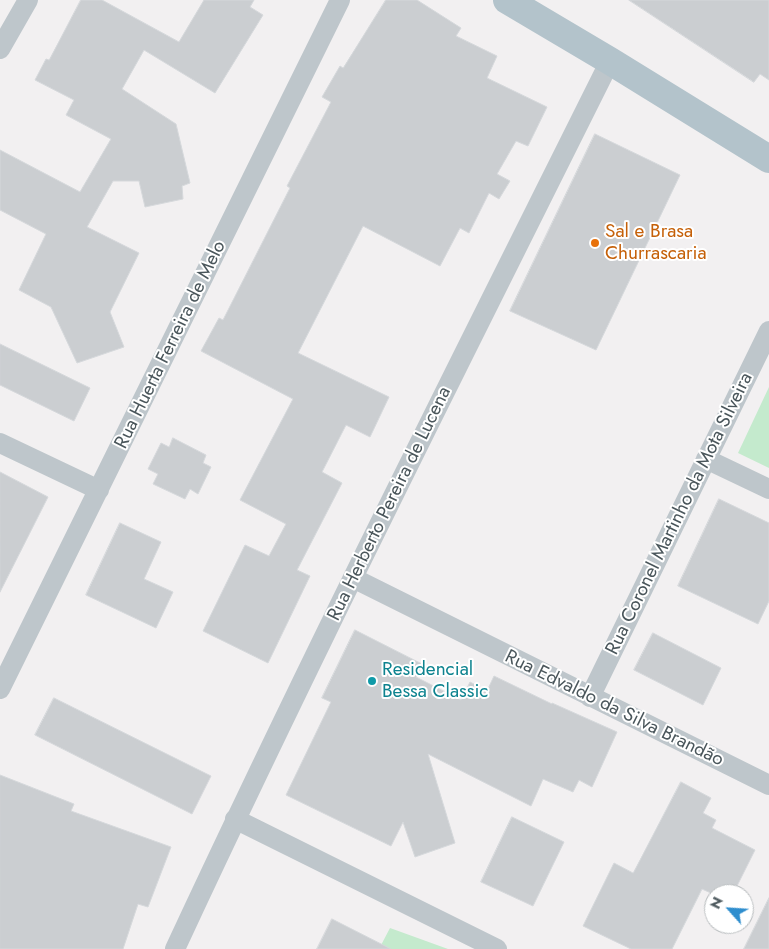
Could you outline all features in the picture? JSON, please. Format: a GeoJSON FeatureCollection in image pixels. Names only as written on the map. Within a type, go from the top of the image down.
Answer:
{"type":"FeatureCollection","features":[{"type":"Feature","properties":{"kind":"main road"},"geometry":{"type":"LineString","coordinates":[[507,0],[769,159]]}},
{"type":"Feature","properties":{"kind":"street"},"geometry":{"type":"LineString","coordinates":[[0,50],[28,0]]}},
{"type":"Feature","properties":{"kind":"street","name":"Rua Huerta Ferreira de Melo"},"geometry":{"type":"LineString","coordinates":[[0,690],[340,0]]}},
{"type":"Feature","properties":{"kind":"street","name":"Rua Herberto Pereira de Lucena"},"geometry":{"type":"LineString","coordinates":[[175,949],[235,819],[353,578],[610,61]]}},
{"type":"Feature","properties":{"kind":"street","name":"Rua Coronel Martinho da Mota Silveira"},"geometry":{"type":"LineString","coordinates":[[590,697],[769,332]]}},
{"type":"Feature","properties":{"kind":"street"},"geometry":{"type":"LineString","coordinates":[[0,443],[99,490]]}},
{"type":"Feature","properties":{"kind":"street"},"geometry":{"type":"LineString","coordinates":[[706,459],[769,489]]}},
{"type":"Feature","properties":{"kind":"street","name":"Rua Edvaldo da Silva Brandão"},"geometry":{"type":"LineString","coordinates":[[353,578],[769,785]]}},
{"type":"Feature","properties":{"kind":"street"},"geometry":{"type":"LineString","coordinates":[[235,819],[497,949]]}},
{"type":"Feature","properties":{"kind":"green space"},"geometry":{"type":"Polygon","coordinates":[[[769,387],[769,468],[738,453],[769,387]]]}},
{"type":"Feature","properties":{"kind":"green space"},"geometry":{"type":"Polygon","coordinates":[[[390,928],[448,949],[379,949],[390,928]]]}},
{"type":"Feature","properties":{"kind":"building"},"geometry":{"type":"Polygon","coordinates":[[[81,0],[102,0],[179,42],[204,0],[254,0],[250,7],[263,15],[215,93],[144,50],[122,89],[176,124],[190,183],[182,186],[183,199],[145,207],[139,181],[113,181],[87,227],[139,253],[110,312],[124,347],[77,363],[51,307],[19,290],[46,234],[0,210],[0,150],[80,192],[111,139],[66,115],[74,100],[35,80],[46,59],[49,60],[81,0]]]}},
{"type":"Feature","properties":{"kind":"building"},"geometry":{"type":"Polygon","coordinates":[[[386,0],[417,0],[461,28],[456,36],[497,56],[487,78],[547,107],[528,146],[516,141],[497,174],[510,181],[499,199],[489,193],[469,233],[460,228],[440,266],[363,226],[298,353],[389,397],[370,437],[346,425],[322,472],[342,483],[297,570],[310,576],[268,663],[203,631],[245,545],[269,556],[286,524],[240,500],[293,399],[201,351],[219,318],[223,320],[290,188],[287,186],[331,102],[322,97],[340,66],[343,68],[386,0]]]}},
{"type":"Feature","properties":{"kind":"building"},"geometry":{"type":"Polygon","coordinates":[[[629,0],[769,0],[769,80],[760,74],[754,82],[629,0]]]}},
{"type":"Feature","properties":{"kind":"building","name":"Sal e Brasa Churrascaria"},"geometry":{"type":"Polygon","coordinates":[[[595,134],[680,175],[596,350],[510,311],[595,134]]]}},
{"type":"Feature","properties":{"kind":"building"},"geometry":{"type":"Polygon","coordinates":[[[0,344],[90,388],[74,421],[0,385],[0,344]]]}},
{"type":"Feature","properties":{"kind":"building"},"geometry":{"type":"Polygon","coordinates":[[[173,438],[206,455],[203,463],[211,467],[198,494],[190,489],[185,499],[153,484],[158,474],[148,469],[161,443],[169,447],[173,438]]]}},
{"type":"Feature","properties":{"kind":"building"},"geometry":{"type":"Polygon","coordinates":[[[0,472],[48,497],[0,592],[0,472]]]}},
{"type":"Feature","properties":{"kind":"building"},"geometry":{"type":"Polygon","coordinates":[[[719,499],[769,523],[769,601],[758,624],[678,586],[719,499]]]}},
{"type":"Feature","properties":{"kind":"building"},"geometry":{"type":"Polygon","coordinates":[[[120,523],[161,542],[144,579],[173,592],[156,628],[86,595],[120,523]]]}},
{"type":"Feature","properties":{"kind":"building"},"geometry":{"type":"Polygon","coordinates":[[[355,630],[422,664],[416,677],[461,700],[470,682],[487,691],[494,676],[617,732],[592,787],[579,780],[573,792],[543,779],[531,806],[428,754],[455,843],[415,857],[403,822],[391,846],[286,795],[331,702],[322,698],[355,630]]]}},
{"type":"Feature","properties":{"kind":"building"},"geometry":{"type":"Polygon","coordinates":[[[653,633],[721,668],[703,705],[634,670],[653,633]]]}},
{"type":"Feature","properties":{"kind":"building"},"geometry":{"type":"Polygon","coordinates":[[[54,698],[211,776],[192,814],[35,735],[54,698]]]}},
{"type":"Feature","properties":{"kind":"building"},"geometry":{"type":"Polygon","coordinates":[[[0,775],[74,804],[71,811],[171,847],[148,907],[138,904],[123,949],[0,949],[0,775]]]}},
{"type":"Feature","properties":{"kind":"building"},"geometry":{"type":"Polygon","coordinates":[[[681,782],[711,798],[703,813],[716,820],[712,828],[755,850],[738,884],[704,884],[704,890],[702,889],[672,949],[631,949],[583,926],[614,863],[633,873],[681,782]]]}},
{"type":"Feature","properties":{"kind":"building"},"geometry":{"type":"Polygon","coordinates":[[[512,817],[564,842],[533,906],[481,882],[512,817]]]}},
{"type":"Feature","properties":{"kind":"building"},"geometry":{"type":"Polygon","coordinates":[[[769,898],[769,949],[744,949],[751,934],[754,934],[754,929],[769,898]]]}},
{"type":"Feature","properties":{"kind":"building"},"geometry":{"type":"Polygon","coordinates":[[[332,919],[391,949],[317,949],[332,919]]]}},
{"type":"Feature","properties":{"kind":"place","name":"Sal e Brasa Churrascaria"},"geometry":{"type":"Point","coordinates":[595,243]}},
{"type":"Feature","properties":{"kind":"place","name":"Residencial Bessa Classic"},"geometry":{"type":"Point","coordinates":[372,681]}}]}
